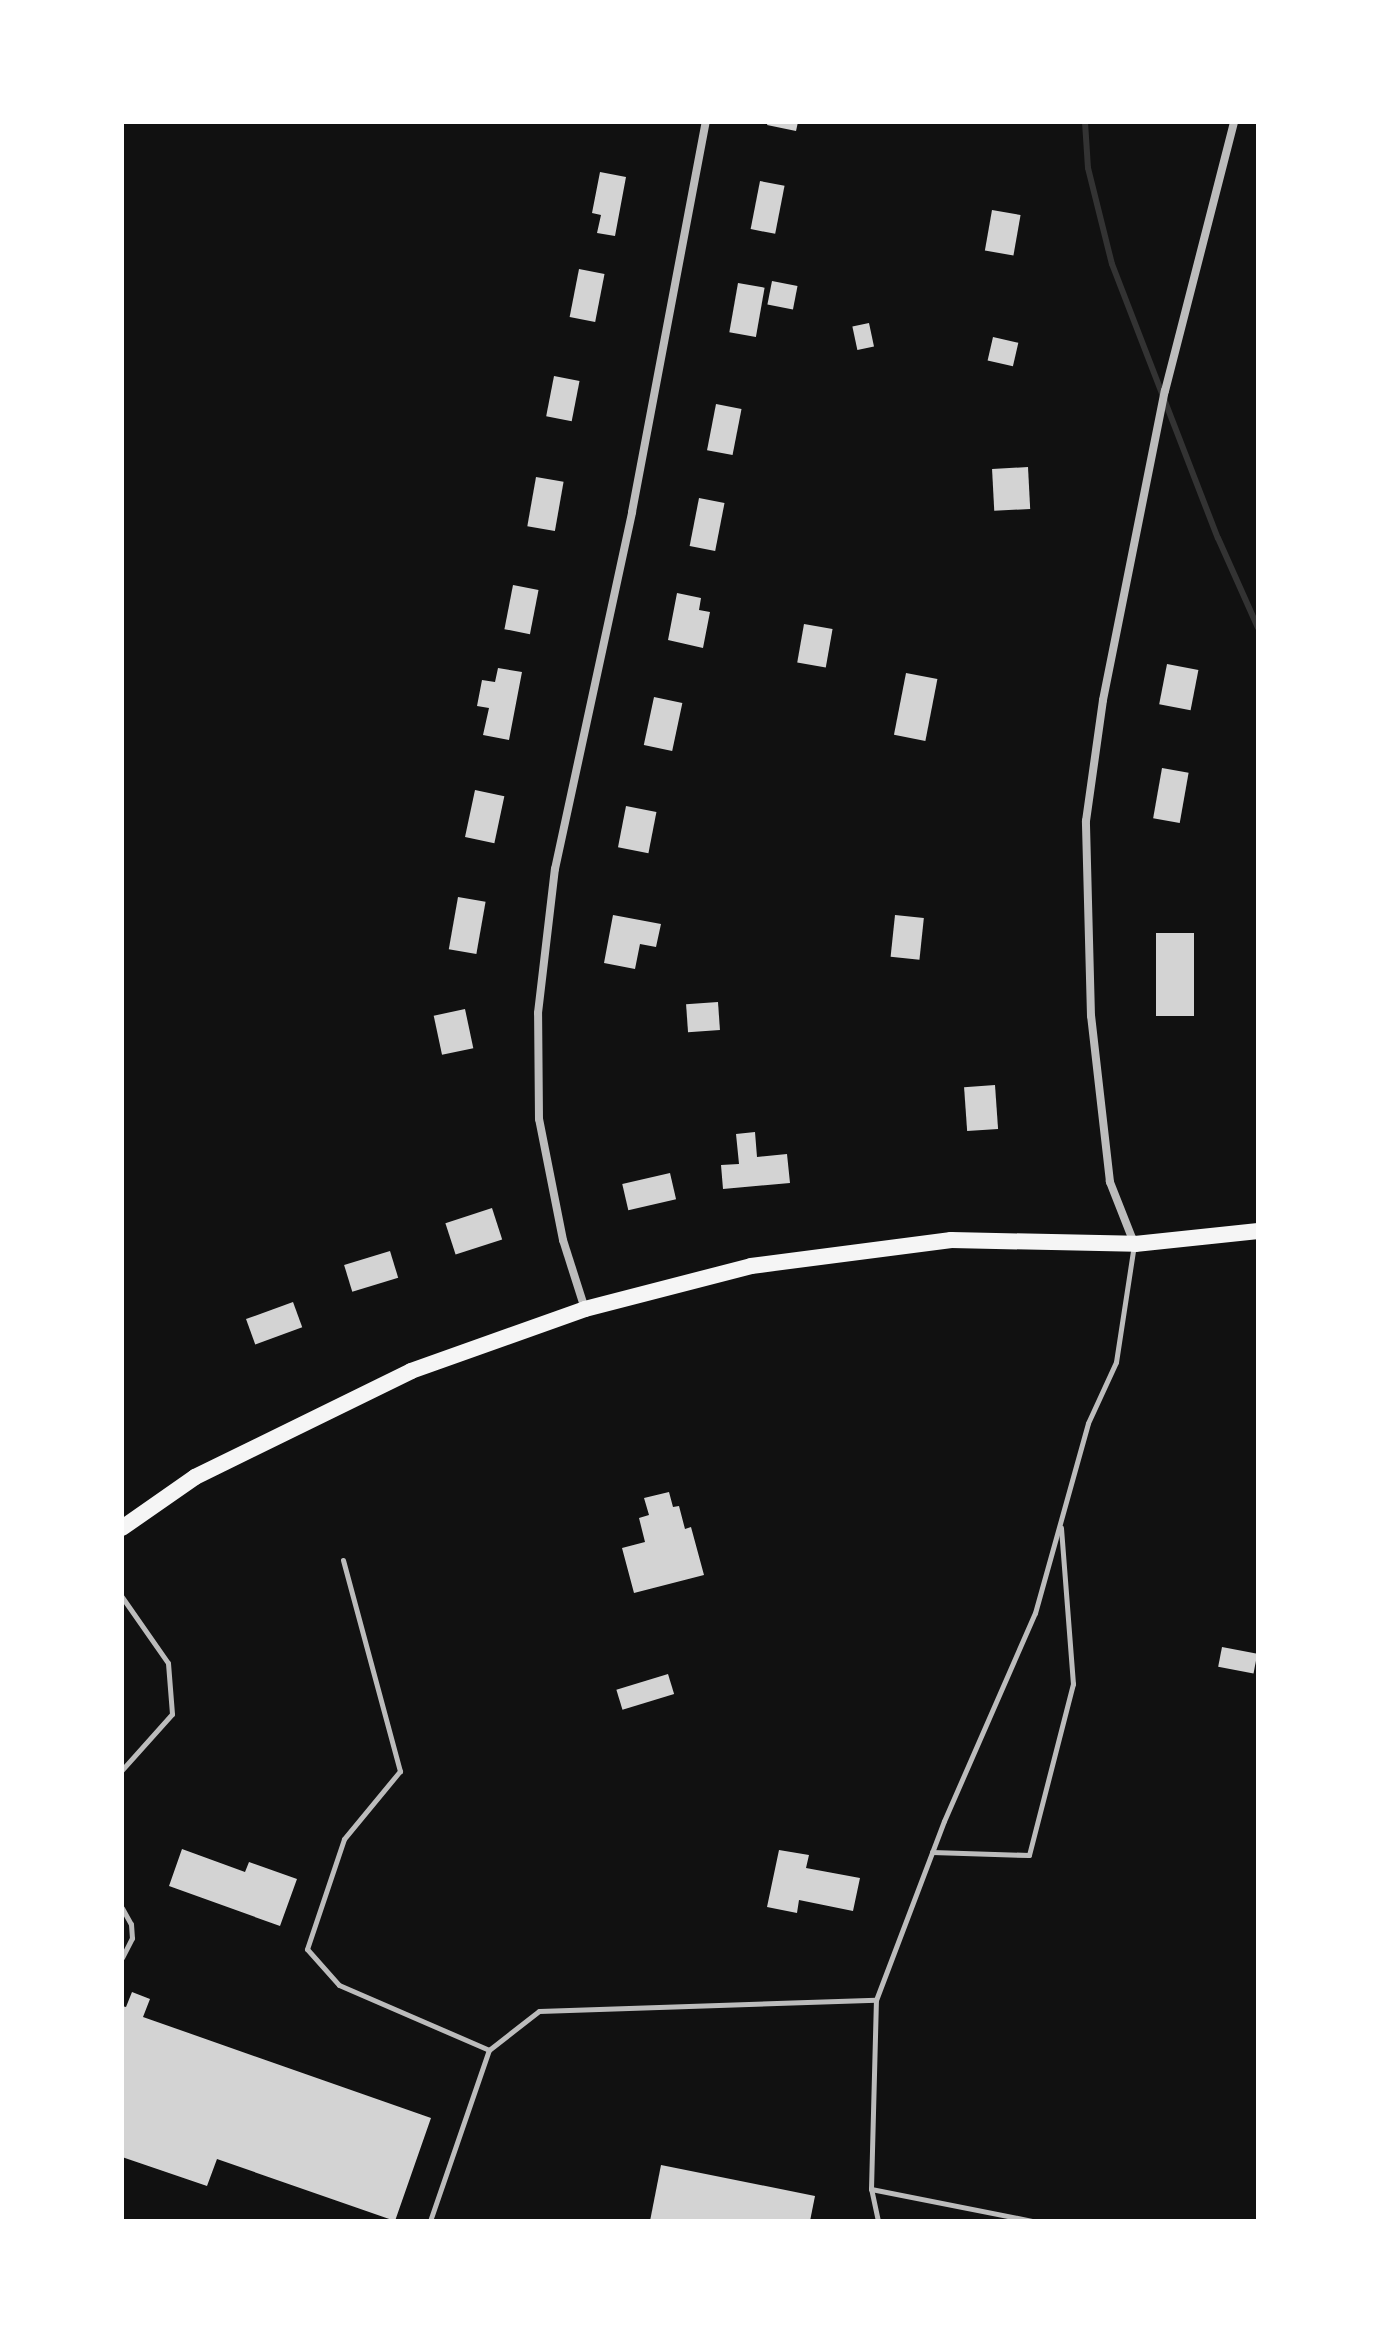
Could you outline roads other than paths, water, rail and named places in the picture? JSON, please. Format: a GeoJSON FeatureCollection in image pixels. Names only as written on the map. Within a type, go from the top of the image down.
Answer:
{"type":"FeatureCollection","features":[{"type":"Feature","properties":{"kind":"main road"},"geometry":{"type":"LineString","coordinates":[[122,1528],[195,1477],[411,1371],[585,1309],[751,1266],[951,1240],[1135,1244],[1258,1231]]}},
{"type":"Feature","properties":{"kind":"street"},"geometry":{"type":"LineString","coordinates":[[585,1309],[563,1240],[539,1119],[538,1013],[555,869],[632,512],[706,122]]}},
{"type":"Feature","properties":{"kind":"street"},"geometry":{"type":"LineString","coordinates":[[1135,1244],[1110,1182],[1091,1016],[1086,821],[1103,700],[1165,391],[1234,122]]}},
{"type":"Feature","properties":{"kind":"lane"},"geometry":{"type":"LineString","coordinates":[[878,2221],[871,2189],[876,2000],[932,1852],[1035,1613],[1088,1423],[1116,1362],[1135,1244]]}},
{"type":"Feature","properties":{"kind":"lane"},"geometry":{"type":"LineString","coordinates":[[932,1852],[1029,1855],[1073,1684],[1061,1522]]}},
{"type":"Feature","properties":{"kind":"lane"},"geometry":{"type":"LineString","coordinates":[[343,1560],[400,1771],[344,1839],[307,1949],[339,1985],[489,2050]]}},
{"type":"Feature","properties":{"kind":"lane"},"geometry":{"type":"LineString","coordinates":[[122,1597],[168,1663],[172,1714],[122,1770]]}},
{"type":"Feature","properties":{"kind":"lane"},"geometry":{"type":"LineString","coordinates":[[122,1908],[131,1924],[132,1938],[122,1958]]}},
{"type":"Feature","properties":{"kind":"lane"},"geometry":{"type":"LineString","coordinates":[[430,2221],[489,2050],[539,2011],[876,2000]]}},
{"type":"Feature","properties":{"kind":"lane"},"geometry":{"type":"LineString","coordinates":[[871,2189],[1032,2221]]}},
{"type":"Feature","properties":{"kind":"waterway"},"geometry":{"type":"LineString","coordinates":[[1085,122],[1088,168],[1112,264],[1218,538],[1258,628]]}}]}
